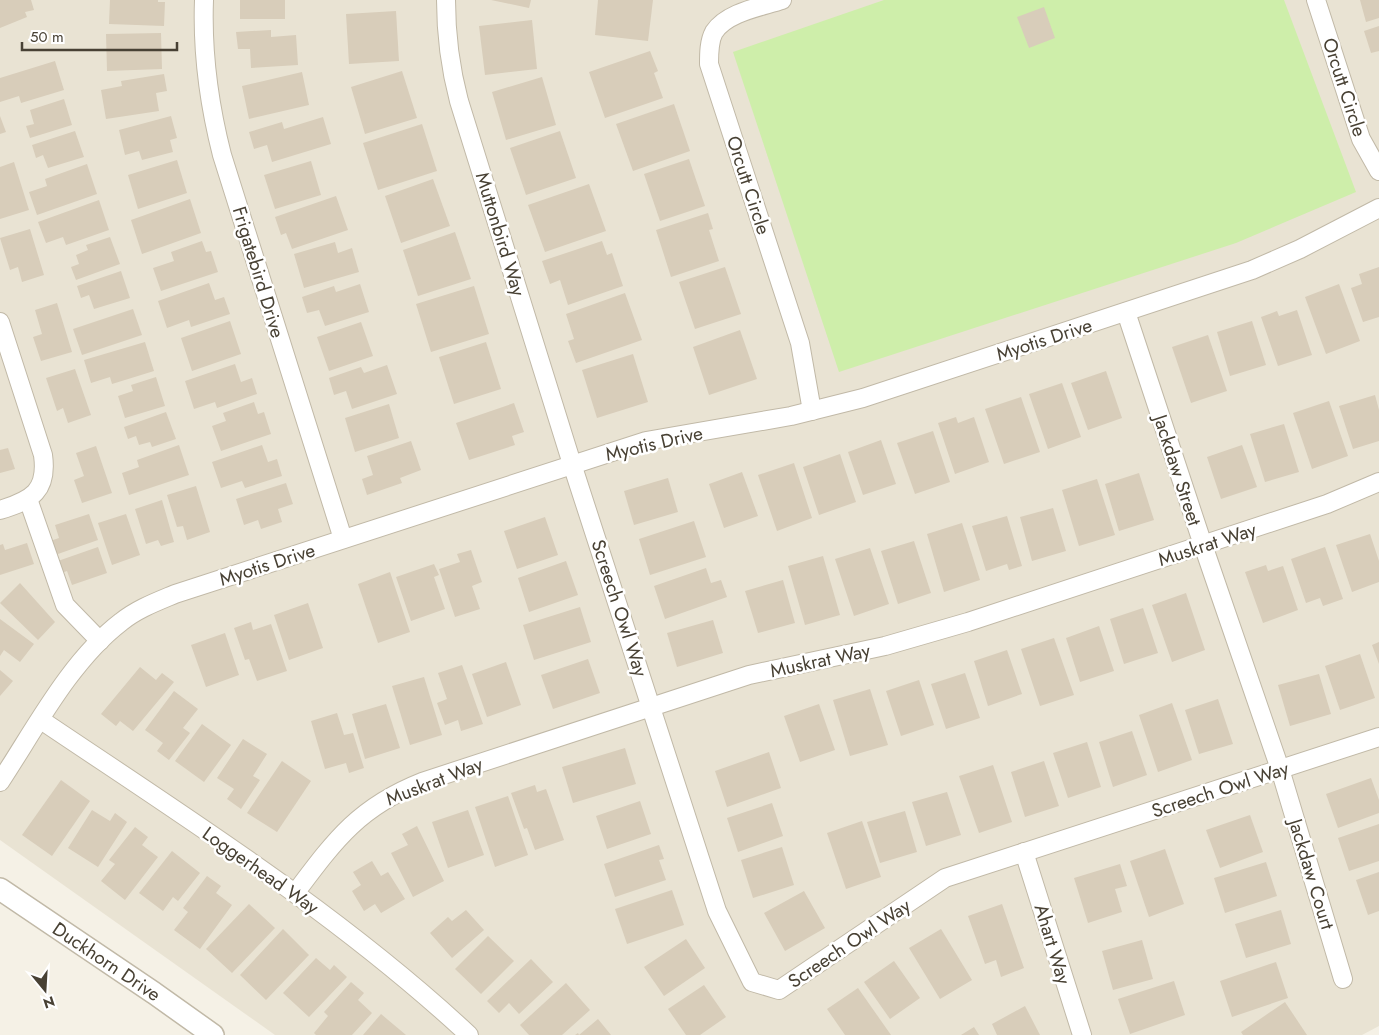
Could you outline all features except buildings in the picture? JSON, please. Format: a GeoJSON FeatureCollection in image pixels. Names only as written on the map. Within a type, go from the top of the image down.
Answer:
{"type":"FeatureCollection","features":[{"type":"Feature","properties":{"kind":"street","name":"Frigatebird Drive"},"geometry":{"type":"LineString","coordinates":[[204,0],[205,61],[213,118],[222,155],[342,539]]}},
{"type":"Feature","properties":{"kind":"street","name":"Muttonbird Way"},"geometry":{"type":"LineString","coordinates":[[446,0],[446,33],[450,68],[572,464]]}},
{"type":"Feature","properties":{"kind":"street","name":"Orcutt Circle"},"geometry":{"type":"LineString","coordinates":[[782,0],[742,13],[724,23],[714,33],[709,50],[709,64],[800,343],[812,411]]}},
{"type":"Feature","properties":{"kind":"street","name":"Orcutt Circle"},"geometry":{"type":"LineString","coordinates":[[1316,0],[1361,139],[1379,171]]}},
{"type":"Feature","properties":{"kind":"street","name":"Myotis Drive"},"geometry":{"type":"LineString","coordinates":[[0,782],[80,662],[100,640],[136,612],[175,594],[572,464],[646,442],[812,411],[862,398],[1252,270],[1300,249],[1379,208]]}},
{"type":"Feature","properties":{"kind":"street","name":"Jackdaw Street"},"geometry":{"type":"LineString","coordinates":[[1126,312],[1202,545],[1280,770]]}},
{"type":"Feature","properties":{"kind":"street"},"geometry":{"type":"LineString","coordinates":[[0,322],[44,455],[45,470],[43,481],[35,494],[28,499],[0,510]]}},
{"type":"Feature","properties":{"kind":"street","name":"Screech Owl Way"},"geometry":{"type":"LineString","coordinates":[[572,464],[717,911],[752,982],[780,990],[945,878],[1379,737]]}},
{"type":"Feature","properties":{"kind":"street","name":"Muskrat Way"},"geometry":{"type":"LineString","coordinates":[[296,892],[333,842],[350,825],[378,802],[399,791],[749,675],[885,646],[968,622],[1327,504],[1379,482]]}},
{"type":"Feature","properties":{"kind":"street"},"geometry":{"type":"LineString","coordinates":[[28,499],[66,605],[100,640]]}},
{"type":"Feature","properties":{"kind":"street","name":"Loggerhead Way"},"geometry":{"type":"LineString","coordinates":[[41,720],[296,892],[358,940],[469,1035]]}},
{"type":"Feature","properties":{"kind":"street","name":"Jackdaw Court"},"geometry":{"type":"LineString","coordinates":[[1280,770],[1343,979]]}},
{"type":"Feature","properties":{"kind":"street","name":"Ahart Way"},"geometry":{"type":"LineString","coordinates":[[1024,852],[1082,1035]]}},
{"type":"Feature","properties":{"kind":"street","name":"Duckhorn Drive"},"geometry":{"type":"LineString","coordinates":[[0,890],[154,993],[213,1035]]}},
{"type":"Feature","properties":{"kind":"shaded area"},"geometry":{"type":"Polygon","coordinates":[[[0,0],[1379,0],[1379,1026],[1362,1035],[275,1035],[0,840],[0,0]]]}},
{"type":"Feature","properties":{"kind":"green space"},"geometry":{"type":"Polygon","coordinates":[[[884,0],[1284,0],[1356,192],[1236,243],[839,372],[733,52],[884,0]]]}}]}
